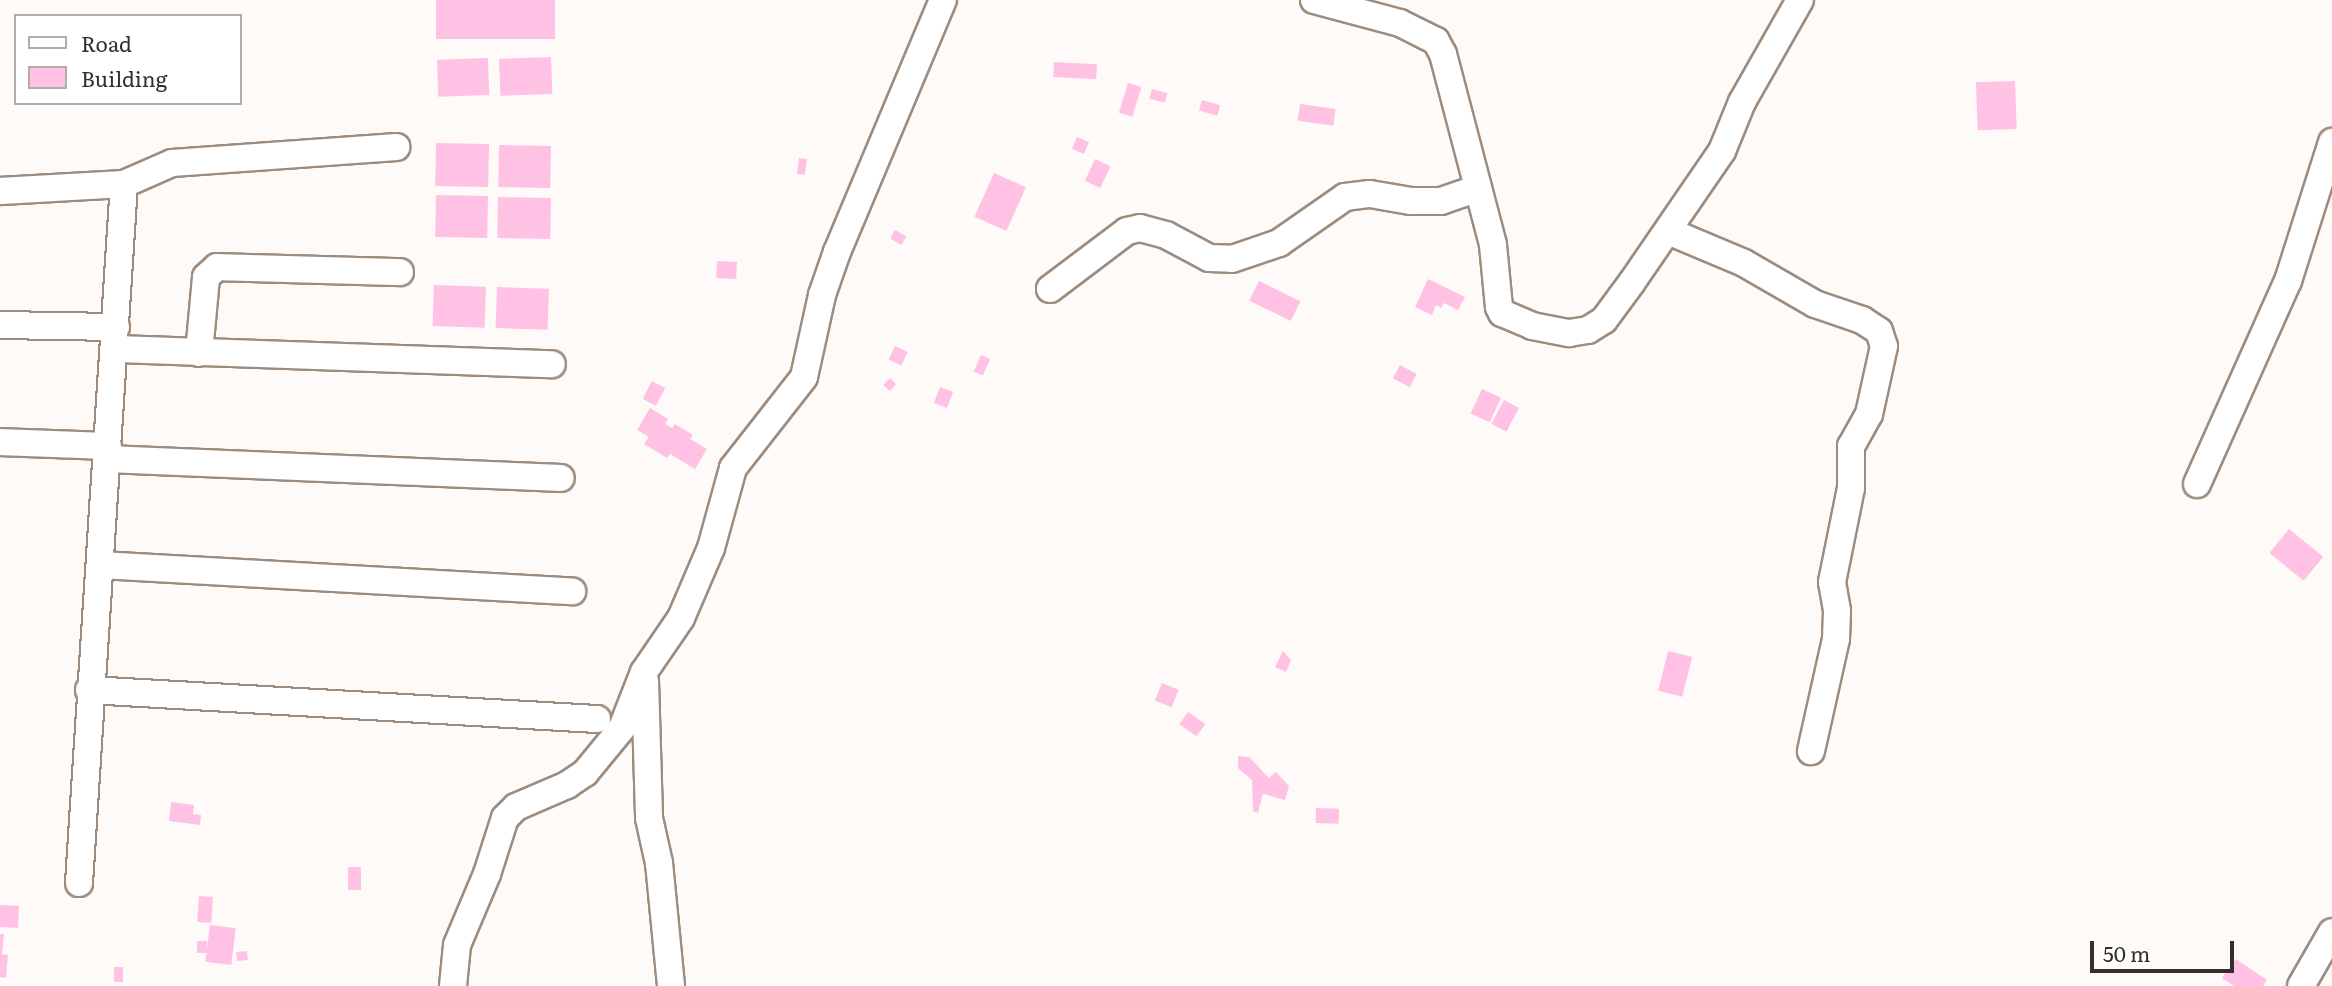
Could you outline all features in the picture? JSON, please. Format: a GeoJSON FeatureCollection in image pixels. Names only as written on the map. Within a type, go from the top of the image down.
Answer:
{"type":"FeatureCollection","features":[{"type":"Feature","properties":{"kind":"street"},"geometry":{"type":"LineString","coordinates":[[453,986],[457,944],[487,874],[505,818],[516,807],[567,785],[585,773],[622,727],[644,672],[687,606],[711,548],[733,468],[804,377],[822,295],[837,252],[943,0]]}},
{"type":"Feature","properties":{"kind":"street"},"geometry":{"type":"LineString","coordinates":[[1314,0],[1340,3],[1400,23],[1436,41],[1443,54],[1493,245],[1499,307],[1502,313],[1550,331],[1588,330],[1604,320],[1721,151],[1742,102],[1800,0]]}},
{"type":"Feature","properties":{"kind":"street"},"geometry":{"type":"LineString","coordinates":[[2197,484],[2288,281],[2332,143]]}},
{"type":"Feature","properties":{"kind":"street"},"geometry":{"type":"LineString","coordinates":[[0,191],[124,184],[172,163],[396,147]]}},
{"type":"Feature","properties":{"kind":"street"},"geometry":{"type":"LineString","coordinates":[[79,883],[89,690],[116,338],[124,184]]}},
{"type":"Feature","properties":{"kind":"street"},"geometry":{"type":"LineString","coordinates":[[1050,289],[1127,231],[1140,228],[1166,236],[1209,258],[1233,259],[1279,243],[1345,197],[1370,194],[1411,201],[1441,201],[1478,188]]}},
{"type":"Feature","properties":{"kind":"street"},"geometry":{"type":"LineString","coordinates":[[1668,231],[1744,263],[1815,304],[1862,320],[1879,331],[1884,346],[1869,414],[1851,446],[1851,488],[1832,582],[1837,611],[1836,639],[1811,751]]}},
{"type":"Feature","properties":{"kind":"street"},"geometry":{"type":"LineString","coordinates":[[200,353],[206,277],[217,267],[400,272]]}},
{"type":"Feature","properties":{"kind":"street"},"geometry":{"type":"LineString","coordinates":[[0,325],[116,338],[200,353],[552,364]]}},
{"type":"Feature","properties":{"kind":"street"},"geometry":{"type":"LineString","coordinates":[[0,442],[108,453],[561,478]]}},
{"type":"Feature","properties":{"kind":"street"},"geometry":{"type":"LineString","coordinates":[[100,565],[572,591]]}},
{"type":"Feature","properties":{"kind":"street"},"geometry":{"type":"LineString","coordinates":[[644,672],[649,818],[659,863],[671,986]]}},
{"type":"Feature","properties":{"kind":"street"},"geometry":{"type":"LineString","coordinates":[[89,690],[597,719]]}},
{"type":"Feature","properties":{"kind":"street"},"geometry":{"type":"LineString","coordinates":[[2301,986],[2332,932]]}},
{"type":"Feature","properties":{"kind":"building"},"geometry":{"type":"Polygon","coordinates":[[[436,0],[555,0],[555,39],[436,39],[436,0]]]}},
{"type":"Feature","properties":{"kind":"building"},"geometry":{"type":"Polygon","coordinates":[[[551,57],[552,94],[500,96],[499,59],[551,57]]]}},
{"type":"Feature","properties":{"kind":"building"},"geometry":{"type":"Polygon","coordinates":[[[488,58],[489,95],[438,97],[437,60],[488,58]]]}},
{"type":"Feature","properties":{"kind":"building"},"geometry":{"type":"Polygon","coordinates":[[[1054,62],[1097,64],[1096,79],[1053,77],[1054,62]]]}},
{"type":"Feature","properties":{"kind":"building"},"geometry":{"type":"Polygon","coordinates":[[[2015,81],[2017,129],[1978,130],[1976,82],[2015,81]]]}},
{"type":"Feature","properties":{"kind":"building"},"geometry":{"type":"Polygon","coordinates":[[[1128,83],[1141,87],[1132,117],[1119,113],[1128,83]]]}},
{"type":"Feature","properties":{"kind":"building"},"geometry":{"type":"Polygon","coordinates":[[[1152,89],[1167,93],[1165,103],[1149,99],[1152,89]]]}},
{"type":"Feature","properties":{"kind":"building"},"geometry":{"type":"Polygon","coordinates":[[[1202,100],[1220,105],[1217,116],[1199,111],[1202,100]]]}},
{"type":"Feature","properties":{"kind":"building"},"geometry":{"type":"Polygon","coordinates":[[[1300,104],[1336,109],[1333,126],[1298,121],[1300,104]]]}},
{"type":"Feature","properties":{"kind":"building"},"geometry":{"type":"Polygon","coordinates":[[[1077,137],[1089,142],[1084,154],[1072,149],[1077,137]]]}},
{"type":"Feature","properties":{"kind":"building"},"geometry":{"type":"Polygon","coordinates":[[[436,143],[489,144],[488,187],[435,186],[436,143]]]}},
{"type":"Feature","properties":{"kind":"building"},"geometry":{"type":"Polygon","coordinates":[[[499,145],[551,146],[550,188],[498,187],[499,145]]]}},
{"type":"Feature","properties":{"kind":"building"},"geometry":{"type":"Polygon","coordinates":[[[799,158],[807,159],[805,175],[797,174],[799,158]]]}},
{"type":"Feature","properties":{"kind":"building"},"geometry":{"type":"Polygon","coordinates":[[[1095,159],[1110,166],[1100,188],[1085,181],[1095,159]]]}},
{"type":"Feature","properties":{"kind":"building"},"geometry":{"type":"Polygon","coordinates":[[[994,173],[1026,187],[1006,231],[974,217],[994,173]]]}},
{"type":"Feature","properties":{"kind":"building"},"geometry":{"type":"Polygon","coordinates":[[[436,195],[488,196],[487,238],[435,237],[436,195]]]}},
{"type":"Feature","properties":{"kind":"building"},"geometry":{"type":"Polygon","coordinates":[[[498,197],[551,198],[550,239],[497,238],[498,197]]]}},
{"type":"Feature","properties":{"kind":"building"},"geometry":{"type":"Polygon","coordinates":[[[895,230],[906,236],[902,245],[890,239],[895,230]]]}},
{"type":"Feature","properties":{"kind":"building"},"geometry":{"type":"Polygon","coordinates":[[[717,261],[737,262],[736,279],[716,278],[717,261]]]}},
{"type":"Feature","properties":{"kind":"building"},"geometry":{"type":"Polygon","coordinates":[[[1428,279],[1465,297],[1458,310],[1444,303],[1441,308],[1436,305],[1432,315],[1415,307],[1428,279]]]}},
{"type":"Feature","properties":{"kind":"building"},"geometry":{"type":"Polygon","coordinates":[[[1259,281],[1300,301],[1291,321],[1249,301],[1259,281]]]}},
{"type":"Feature","properties":{"kind":"building"},"geometry":{"type":"Polygon","coordinates":[[[434,285],[486,287],[485,328],[433,326],[434,285]]]}},
{"type":"Feature","properties":{"kind":"building"},"geometry":{"type":"Polygon","coordinates":[[[497,287],[549,289],[548,330],[496,328],[497,287]]]}},
{"type":"Feature","properties":{"kind":"building"},"geometry":{"type":"Polygon","coordinates":[[[895,346],[908,352],[901,366],[889,360],[895,346]]]}},
{"type":"Feature","properties":{"kind":"building"},"geometry":{"type":"Polygon","coordinates":[[[981,355],[990,359],[983,376],[974,371],[981,355]]]}},
{"type":"Feature","properties":{"kind":"building"},"geometry":{"type":"Polygon","coordinates":[[[1400,365],[1417,374],[1410,387],[1393,378],[1400,365]]]}},
{"type":"Feature","properties":{"kind":"building"},"geometry":{"type":"Polygon","coordinates":[[[890,378],[896,384],[890,391],[883,385],[890,378]]]}},
{"type":"Feature","properties":{"kind":"building"},"geometry":{"type":"Polygon","coordinates":[[[652,381],[665,388],[656,406],[643,399],[652,381]]]}},
{"type":"Feature","properties":{"kind":"building"},"geometry":{"type":"Polygon","coordinates":[[[940,387],[953,392],[947,408],[934,403],[940,387]]]}},
{"type":"Feature","properties":{"kind":"building"},"geometry":{"type":"Polygon","coordinates":[[[1482,389],[1501,398],[1490,422],[1471,413],[1482,389]]]}},
{"type":"Feature","properties":{"kind":"building"},"geometry":{"type":"Polygon","coordinates":[[[1504,400],[1519,408],[1506,432],[1491,424],[1504,400]]]}},
{"type":"Feature","properties":{"kind":"building"},"geometry":{"type":"Polygon","coordinates":[[[650,408],[668,419],[665,424],[672,428],[675,424],[693,435],[690,439],[707,449],[695,469],[670,454],[667,458],[644,444],[649,437],[637,430],[650,408]]]}},
{"type":"Feature","properties":{"kind":"building"},"geometry":{"type":"Polygon","coordinates":[[[2289,529],[2323,557],[2304,581],[2269,553],[2289,529]]]}},
{"type":"Feature","properties":{"kind":"building"},"geometry":{"type":"Polygon","coordinates":[[[1283,651],[1291,660],[1286,672],[1275,667],[1283,651]]]}},
{"type":"Feature","properties":{"kind":"building"},"geometry":{"type":"Polygon","coordinates":[[[1668,651],[1692,657],[1682,697],[1658,691],[1668,651]]]}},
{"type":"Feature","properties":{"kind":"building"},"geometry":{"type":"Polygon","coordinates":[[[1162,683],[1179,690],[1172,707],[1155,701],[1162,683]]]}},
{"type":"Feature","properties":{"kind":"building"},"geometry":{"type":"Polygon","coordinates":[[[1188,712],[1205,724],[1197,736],[1179,724],[1188,712]]]}},
{"type":"Feature","properties":{"kind":"building"},"geometry":{"type":"Polygon","coordinates":[[[1238,756],[1249,757],[1269,778],[1276,772],[1289,786],[1285,800],[1263,794],[1258,813],[1253,811],[1252,780],[1238,768],[1238,756]]]}},
{"type":"Feature","properties":{"kind":"building"},"geometry":{"type":"Polygon","coordinates":[[[171,802],[194,805],[193,814],[201,815],[200,825],[169,821],[171,802]]]}},
{"type":"Feature","properties":{"kind":"building"},"geometry":{"type":"Polygon","coordinates":[[[1316,808],[1339,809],[1338,824],[1315,823],[1316,808]]]}},
{"type":"Feature","properties":{"kind":"building"},"geometry":{"type":"Polygon","coordinates":[[[348,867],[361,867],[361,890],[348,890],[348,867]]]}},
{"type":"Feature","properties":{"kind":"building"},"geometry":{"type":"Polygon","coordinates":[[[199,896],[213,897],[211,923],[197,922],[199,896]]]}},
{"type":"Feature","properties":{"kind":"building"},"geometry":{"type":"Polygon","coordinates":[[[0,905],[19,906],[18,928],[0,927],[0,905]]]}},
{"type":"Feature","properties":{"kind":"building"},"geometry":{"type":"Polygon","coordinates":[[[210,925],[236,928],[231,965],[205,962],[210,925]]]}},
{"type":"Feature","properties":{"kind":"building"},"geometry":{"type":"Polygon","coordinates":[[[0,934],[4,934],[2,954],[8,955],[6,978],[0,977],[0,934]]]}},
{"type":"Feature","properties":{"kind":"building"},"geometry":{"type":"Polygon","coordinates":[[[197,941],[207,941],[207,953],[197,953],[197,941]]]}},
{"type":"Feature","properties":{"kind":"building"},"geometry":{"type":"Polygon","coordinates":[[[247,951],[248,960],[237,961],[236,952],[247,951]]]}},
{"type":"Feature","properties":{"kind":"building"},"geometry":{"type":"Polygon","coordinates":[[[2236,959],[2267,980],[2263,986],[2234,986],[2222,978],[2236,959]]]}},
{"type":"Feature","properties":{"kind":"building"},"geometry":{"type":"Polygon","coordinates":[[[114,967],[123,967],[123,982],[114,982],[114,967]]]}}]}
